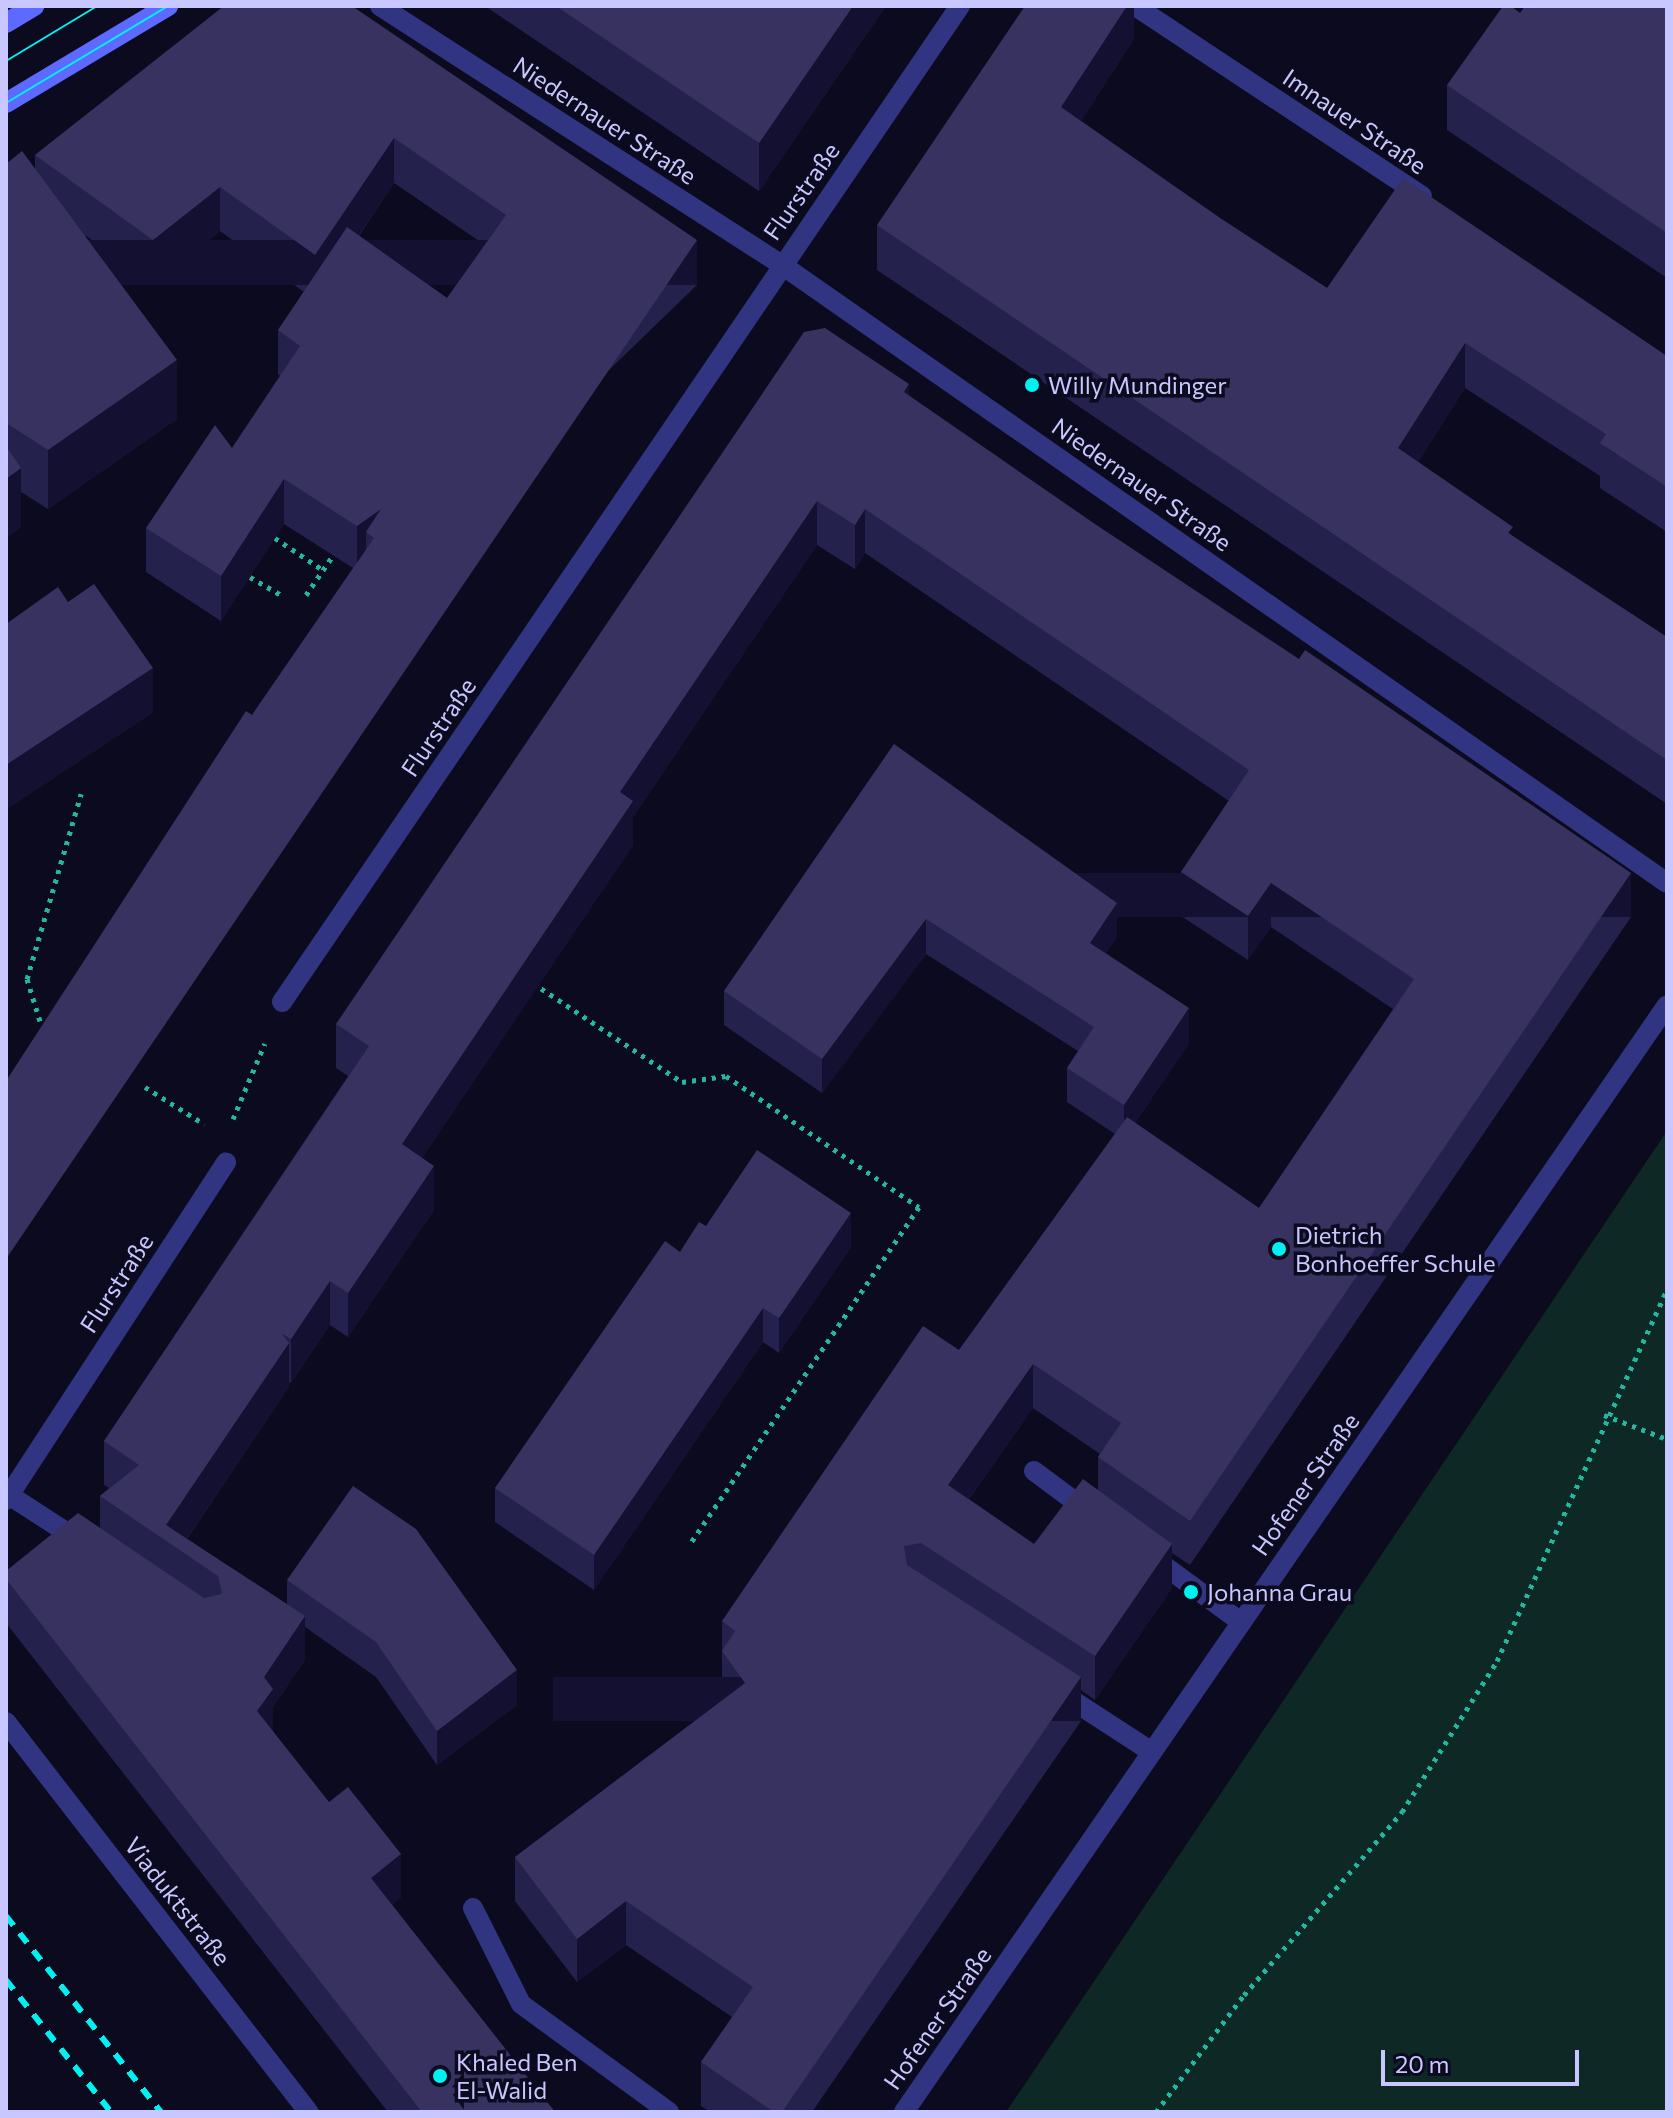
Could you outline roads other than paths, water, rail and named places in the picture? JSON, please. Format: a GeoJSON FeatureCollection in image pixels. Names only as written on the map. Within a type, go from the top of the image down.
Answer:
{"type":"FeatureCollection","features":[{"type":"Feature","properties":{"kind":"main road"},"geometry":{"type":"LineString","coordinates":[[6,23],[34,6]]}},
{"type":"Feature","properties":{"kind":"main road"},"geometry":{"type":"LineString","coordinates":[[6,103],[168,6]]}},
{"type":"Feature","properties":{"kind":"street","name":"Niedernauer Straße"},"geometry":{"type":"LineString","coordinates":[[380,6],[782,265],[1667,883]]}},
{"type":"Feature","properties":{"kind":"street","name":"Flurstraße"},"geometry":{"type":"LineString","coordinates":[[282,1002],[960,6]]}},
{"type":"Feature","properties":{"kind":"street","name":"Imnauer Straße"},"geometry":{"type":"LineString","coordinates":[[1135,6],[1441,209]]}},
{"type":"Feature","properties":{"kind":"street","name":"Hofener Straße"},"geometry":{"type":"LineString","coordinates":[[904,2112],[1667,1005]]}},
{"type":"Feature","properties":{"kind":"street","name":"Flurstraße"},"geometry":{"type":"LineString","coordinates":[[8,1498],[226,1162]]}},
{"type":"Feature","properties":{"kind":"street"},"geometry":{"type":"LineString","coordinates":[[1034,1471],[1107,1525]]}},
{"type":"Feature","properties":{"kind":"street"},"geometry":{"type":"LineString","coordinates":[[8,1498],[101,1554]]}},
{"type":"Feature","properties":{"kind":"street"},"geometry":{"type":"LineString","coordinates":[[1131,1542],[1241,1622]]}},
{"type":"Feature","properties":{"kind":"street"},"geometry":{"type":"LineString","coordinates":[[1033,1675],[1152,1752]]}},
{"type":"Feature","properties":{"kind":"street","name":"Viaduktstraße"},"geometry":{"type":"LineString","coordinates":[[6,1722],[309,2112]]}},
{"type":"Feature","properties":{"kind":"street"},"geometry":{"type":"LineString","coordinates":[[473,1908],[521,2004],[669,2112]]}},
{"type":"Feature","properties":{"kind":"tram line"},"geometry":{"type":"LineString","coordinates":[[6,61],[97,6]]}},
{"type":"Feature","properties":{"kind":"tram line"},"geometry":{"type":"LineString","coordinates":[[6,103],[168,6]]}},
{"type":"Feature","properties":{"kind":"railway"},"geometry":{"type":"LineString","coordinates":[[6,1916],[161,2112]]}},
{"type":"Feature","properties":{"kind":"railway"},"geometry":{"type":"LineString","coordinates":[[6,1980],[111,2112]]}},
{"type":"Feature","properties":{"kind":"place","name":"Willy Mundinger"},"geometry":{"type":"Point","coordinates":[1032,385]}},
{"type":"Feature","properties":{"kind":"place","name":"Dietrich Bonhoeffer Schule"},"geometry":{"type":"Point","coordinates":[1279,1249]}},
{"type":"Feature","properties":{"kind":"place","name":"Johanna Grau"},"geometry":{"type":"Point","coordinates":[1191,1592]}},
{"type":"Feature","properties":{"kind":"place","name":"Khaled Ben El-Walid"},"geometry":{"type":"Point","coordinates":[440,2076]}}]}
